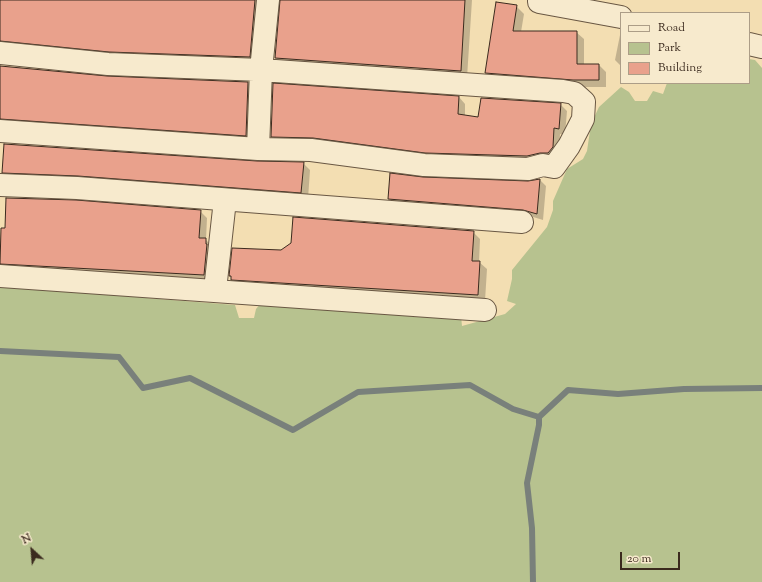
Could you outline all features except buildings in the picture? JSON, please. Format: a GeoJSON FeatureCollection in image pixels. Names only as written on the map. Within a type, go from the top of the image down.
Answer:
{"type":"FeatureCollection","features":[{"type":"Feature","properties":{"kind":"street"},"geometry":{"type":"LineString","coordinates":[[258,149],[261,70],[268,0]]}},
{"type":"Feature","properties":{"kind":"street"},"geometry":{"type":"LineString","coordinates":[[539,0],[539,2],[620,17]]}},
{"type":"Feature","properties":{"kind":"street"},"geometry":{"type":"LineString","coordinates":[[750,44],[762,47]]}},
{"type":"Feature","properties":{"kind":"street"},"geometry":{"type":"LineString","coordinates":[[0,54],[108,64],[261,70],[563,91],[574,93],[584,102],[583,119],[569,146],[554,167],[543,165],[528,169],[424,165],[311,150],[258,149],[0,131]]}},
{"type":"Feature","properties":{"kind":"street"},"geometry":{"type":"LineString","coordinates":[[0,186],[77,188],[522,222]]}},
{"type":"Feature","properties":{"kind":"street"},"geometry":{"type":"LineString","coordinates":[[214,290],[225,200]]}},
{"type":"Feature","properties":{"kind":"street"},"geometry":{"type":"LineString","coordinates":[[0,276],[486,310]]}},
{"type":"Feature","properties":{"kind":"green space"},"geometry":{"type":"Polygon","coordinates":[[[750,59],[755,60],[762,68],[762,582],[0,582],[0,284],[70,288],[146,298],[235,305],[239,318],[254,318],[256,309],[262,302],[461,316],[462,326],[505,314],[516,304],[507,301],[512,279],[512,270],[547,227],[553,210],[553,201],[567,169],[583,159],[587,151],[591,124],[599,107],[621,87],[629,92],[635,101],[647,101],[653,91],[663,94],[667,84],[750,84],[750,59]]]}},
{"type":"Feature","properties":{"kind":"waterway"},"geometry":{"type":"LineString","coordinates":[[0,351],[119,357],[143,388],[190,378],[293,430],[358,392],[470,385],[513,409],[539,417],[568,390],[618,394],[684,389],[762,388]]}},
{"type":"Feature","properties":{"kind":"waterway"},"geometry":{"type":"LineString","coordinates":[[533,582],[532,528],[527,483],[539,425],[539,417]]}}]}
